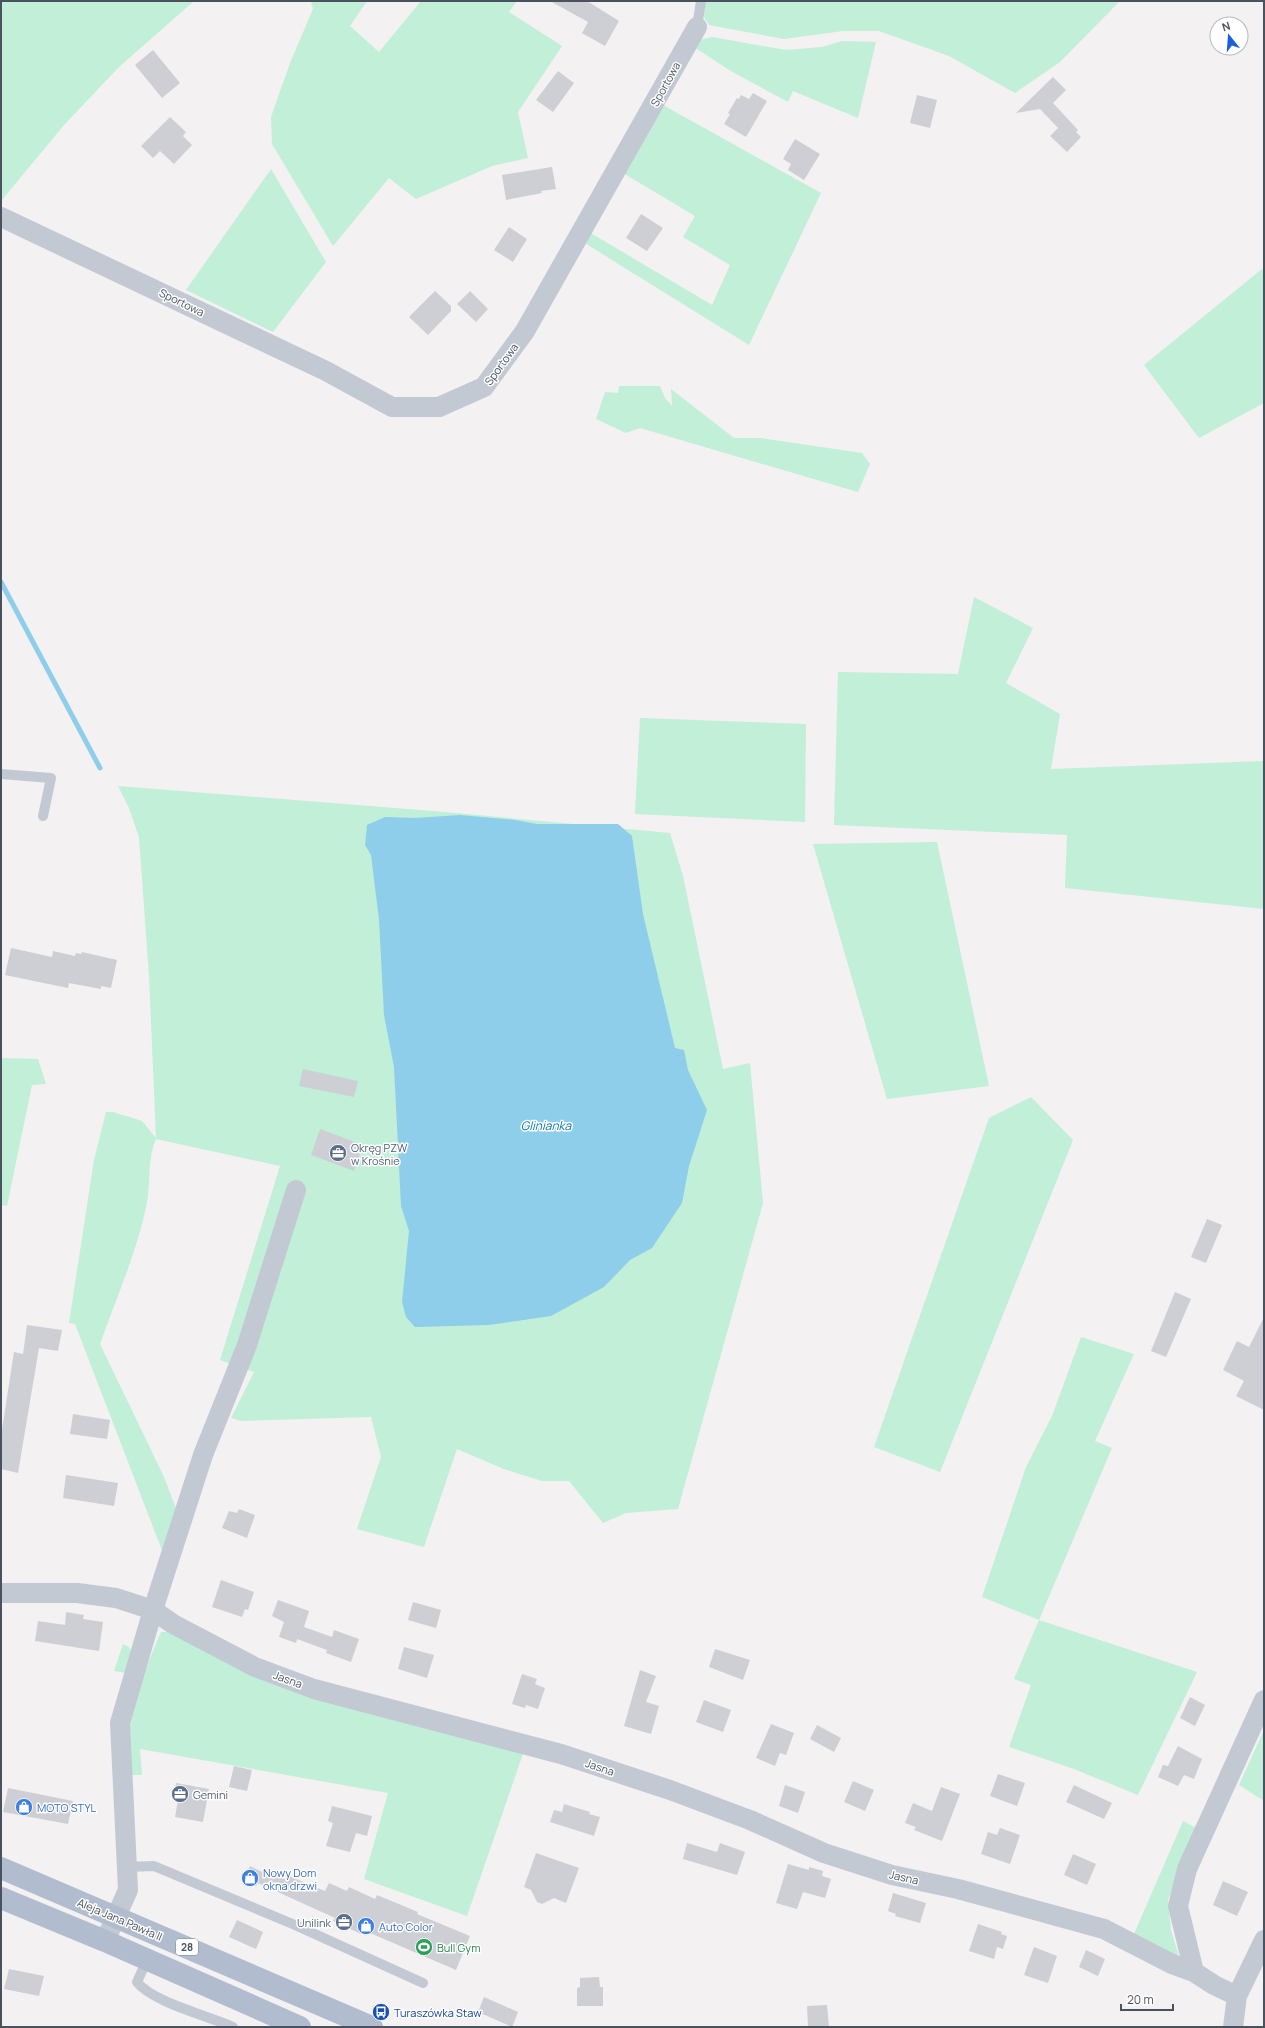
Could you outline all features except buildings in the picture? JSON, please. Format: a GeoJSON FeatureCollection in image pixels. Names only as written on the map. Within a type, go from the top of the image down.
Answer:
{"type":"FeatureCollection","features":[{"type":"Feature","properties":{"kind":"main road","name":"Aleja Jana Pawła II"},"geometry":{"type":"LineString","coordinates":[[1,1868],[372,2027]]}},
{"type":"Feature","properties":{"kind":"main road","name":"28"},"geometry":{"type":"LineString","coordinates":[[1,1898],[105,1941],[300,2027]]}},
{"type":"Feature","properties":{"kind":"street","name":"Sportowa"},"geometry":{"type":"LineString","coordinates":[[1,217],[326,371],[392,406],[439,407],[484,387],[525,331],[697,27]]}},
{"type":"Feature","properties":{"kind":"street"},"geometry":{"type":"LineString","coordinates":[[105,1941],[128,1890],[120,1723],[153,1610],[203,1455],[247,1345],[296,1190]]}},
{"type":"Feature","properties":{"kind":"street","name":"Jasna"},"geometry":{"type":"LineString","coordinates":[[1,1593],[77,1593],[116,1598],[153,1610],[173,1624],[255,1668],[314,1689],[561,1754],[670,1790],[750,1820],[824,1853],[892,1875],[958,1889],[1104,1929],[1172,1964],[1194,1972],[1214,1985],[1237,1996]]}},
{"type":"Feature","properties":{"kind":"street"},"geometry":{"type":"LineString","coordinates":[[1194,1972],[1178,1906],[1187,1868],[1264,1700]]}},
{"type":"Feature","properties":{"kind":"street"},"geometry":{"type":"LineString","coordinates":[[1233,2027],[1237,1996],[1264,1940]]}},
{"type":"Feature","properties":{"kind":"lane","name":"Sportowa"},"geometry":{"type":"LineString","coordinates":[[697,27],[701,1]]}},
{"type":"Feature","properties":{"kind":"lane"},"geometry":{"type":"LineString","coordinates":[[1,774],[51,778],[43,816]]}},
{"type":"Feature","properties":{"kind":"lane"},"geometry":{"type":"LineString","coordinates":[[127,1867],[154,1866],[295,1926],[423,1983]]}},
{"type":"Feature","properties":{"kind":"lane"},"geometry":{"type":"LineString","coordinates":[[147,1960],[138,1982],[142,1988],[158,1997],[233,2027]]}},
{"type":"Feature","properties":{"kind":"green space"},"geometry":{"type":"Polygon","coordinates":[[[1,1],[194,1],[119,67],[64,125],[1,201],[1,1]]]}},
{"type":"Feature","properties":{"kind":"green space"},"geometry":{"type":"Polygon","coordinates":[[[311,1],[367,1],[350,26],[379,52],[421,1],[517,1],[509,12],[562,46],[518,112],[528,158],[492,166],[416,199],[389,178],[333,246],[272,144],[271,117],[290,63],[313,9],[311,1]]]}},
{"type":"Feature","properties":{"kind":"green space"},"geometry":{"type":"Polygon","coordinates":[[[705,1],[1120,1],[1060,62],[1015,93],[949,56],[879,31],[843,31],[784,39],[709,25],[704,17],[705,1]]]}},
{"type":"Feature","properties":{"kind":"green space"},"geometry":{"type":"Polygon","coordinates":[[[712,37],[786,50],[822,47],[842,41],[876,42],[858,118],[793,91],[788,102],[729,70],[694,47],[700,40],[712,37]]]}},
{"type":"Feature","properties":{"kind":"green space"},"geometry":{"type":"Polygon","coordinates":[[[661,104],[821,193],[749,345],[583,242],[589,232],[712,305],[730,265],[683,237],[695,216],[623,173],[661,104]]]}},
{"type":"Feature","properties":{"kind":"green space"},"geometry":{"type":"Polygon","coordinates":[[[271,169],[326,262],[273,332],[186,290],[271,169]]]}},
{"type":"Feature","properties":{"kind":"green space"},"geometry":{"type":"Polygon","coordinates":[[[1262,269],[1264,271],[1264,403],[1199,438],[1144,365],[1262,269]]]}},
{"type":"Feature","properties":{"kind":"green space"},"geometry":{"type":"Polygon","coordinates":[[[619,386],[660,386],[665,398],[672,406],[671,389],[734,438],[761,438],[862,453],[870,464],[858,492],[640,428],[626,433],[596,419],[605,392],[618,393],[619,386]]]}},
{"type":"Feature","properties":{"kind":"green space"},"geometry":{"type":"Polygon","coordinates":[[[974,597],[1033,628],[1006,683],[1060,714],[1051,769],[1264,761],[1264,909],[1065,888],[1067,835],[834,825],[838,672],[958,674],[974,597]]]}},
{"type":"Feature","properties":{"kind":"green space"},"geometry":{"type":"Polygon","coordinates":[[[640,718],[806,724],[805,822],[635,814],[640,718]]]}},
{"type":"Feature","properties":{"kind":"green space"},"geometry":{"type":"Polygon","coordinates":[[[118,786],[445,812],[670,833],[683,876],[723,1069],[750,1063],[763,1203],[678,1509],[626,1513],[603,1523],[569,1481],[542,1481],[504,1469],[457,1449],[424,1547],[357,1529],[381,1457],[371,1417],[241,1421],[231,1418],[254,1372],[220,1360],[280,1166],[156,1139],[151,1154],[148,1194],[143,1220],[126,1274],[100,1344],[164,1477],[179,1516],[163,1553],[75,1324],[69,1323],[94,1160],[106,1112],[113,1112],[142,1121],[156,1138],[149,976],[139,837],[129,808],[118,786]]]}},
{"type":"Feature","properties":{"kind":"green space"},"geometry":{"type":"Polygon","coordinates":[[[937,842],[989,1086],[887,1099],[813,844],[937,842]]]}},
{"type":"Feature","properties":{"kind":"green space"},"geometry":{"type":"Polygon","coordinates":[[[1,1058],[38,1059],[46,1084],[32,1085],[7,1206],[1,1205],[1,1058]]]}},
{"type":"Feature","properties":{"kind":"green space"},"geometry":{"type":"Polygon","coordinates":[[[1031,1097],[1073,1140],[940,1472],[874,1447],[989,1118],[1031,1097]]]}},
{"type":"Feature","properties":{"kind":"green space"},"geometry":{"type":"Polygon","coordinates":[[[1081,1337],[1134,1354],[1095,1441],[1112,1448],[1039,1620],[982,1597],[1026,1467],[1052,1416],[1081,1337]]]}},
{"type":"Feature","properties":{"kind":"green space"},"geometry":{"type":"Polygon","coordinates":[[[1039,1620],[1197,1672],[1138,1795],[1074,1769],[1009,1747],[1031,1685],[1014,1679],[1039,1620]]]}},
{"type":"Feature","properties":{"kind":"green space"},"geometry":{"type":"Polygon","coordinates":[[[161,1632],[167,1632],[525,1748],[467,1916],[364,1879],[388,1793],[140,1749],[142,1775],[131,1775],[130,1714],[161,1632]]]}},
{"type":"Feature","properties":{"kind":"green space"},"geometry":{"type":"Polygon","coordinates":[[[123,1644],[129,1647],[132,1652],[126,1673],[114,1671],[123,1644]]]}},
{"type":"Feature","properties":{"kind":"green space"},"geometry":{"type":"Polygon","coordinates":[[[1264,1730],[1264,1801],[1239,1785],[1264,1730]]]}},
{"type":"Feature","properties":{"kind":"green space"},"geometry":{"type":"Polygon","coordinates":[[[1183,1821],[1198,1829],[1168,1900],[1171,1930],[1179,1957],[1134,1934],[1183,1821]]]}},
{"type":"Feature","properties":{"kind":"water","name":"Glinianka"},"geometry":{"type":"Polygon","coordinates":[[[460,815],[515,820],[537,824],[618,824],[632,836],[643,914],[675,1048],[684,1050],[688,1070],[707,1110],[689,1166],[682,1203],[652,1248],[630,1260],[604,1287],[551,1316],[489,1325],[415,1327],[406,1317],[402,1302],[409,1231],[401,1206],[394,1067],[384,1015],[379,920],[371,855],[365,845],[367,825],[385,817],[415,818],[460,815]]]}},
{"type":"Feature","properties":{"kind":"waterway"},"geometry":{"type":"LineString","coordinates":[[1,582],[100,768]]}},
{"type":"Feature","properties":{"kind":"place","name":"Okręg PZW w Krośnie"},"geometry":{"type":"Point","coordinates":[338,1153]}},
{"type":"Feature","properties":{"kind":"place","name":"Gemini"},"geometry":{"type":"Point","coordinates":[180,1794]}},
{"type":"Feature","properties":{"kind":"place","name":"MOTO STYL"},"geometry":{"type":"Point","coordinates":[24,1807]}},
{"type":"Feature","properties":{"kind":"place","name":"Nowy Dom okna drzwi"},"geometry":{"type":"Point","coordinates":[250,1878]}},
{"type":"Feature","properties":{"kind":"place","name":"Unilink"},"geometry":{"type":"Point","coordinates":[344,1922]}},
{"type":"Feature","properties":{"kind":"place","name":"Auto Color"},"geometry":{"type":"Point","coordinates":[366,1926]}},
{"type":"Feature","properties":{"kind":"place","name":"Bull Gym"},"geometry":{"type":"Point","coordinates":[424,1947]}},
{"type":"Feature","properties":{"kind":"place","name":"Turaszówka Staw"},"geometry":{"type":"Point","coordinates":[381,2012]}}]}
